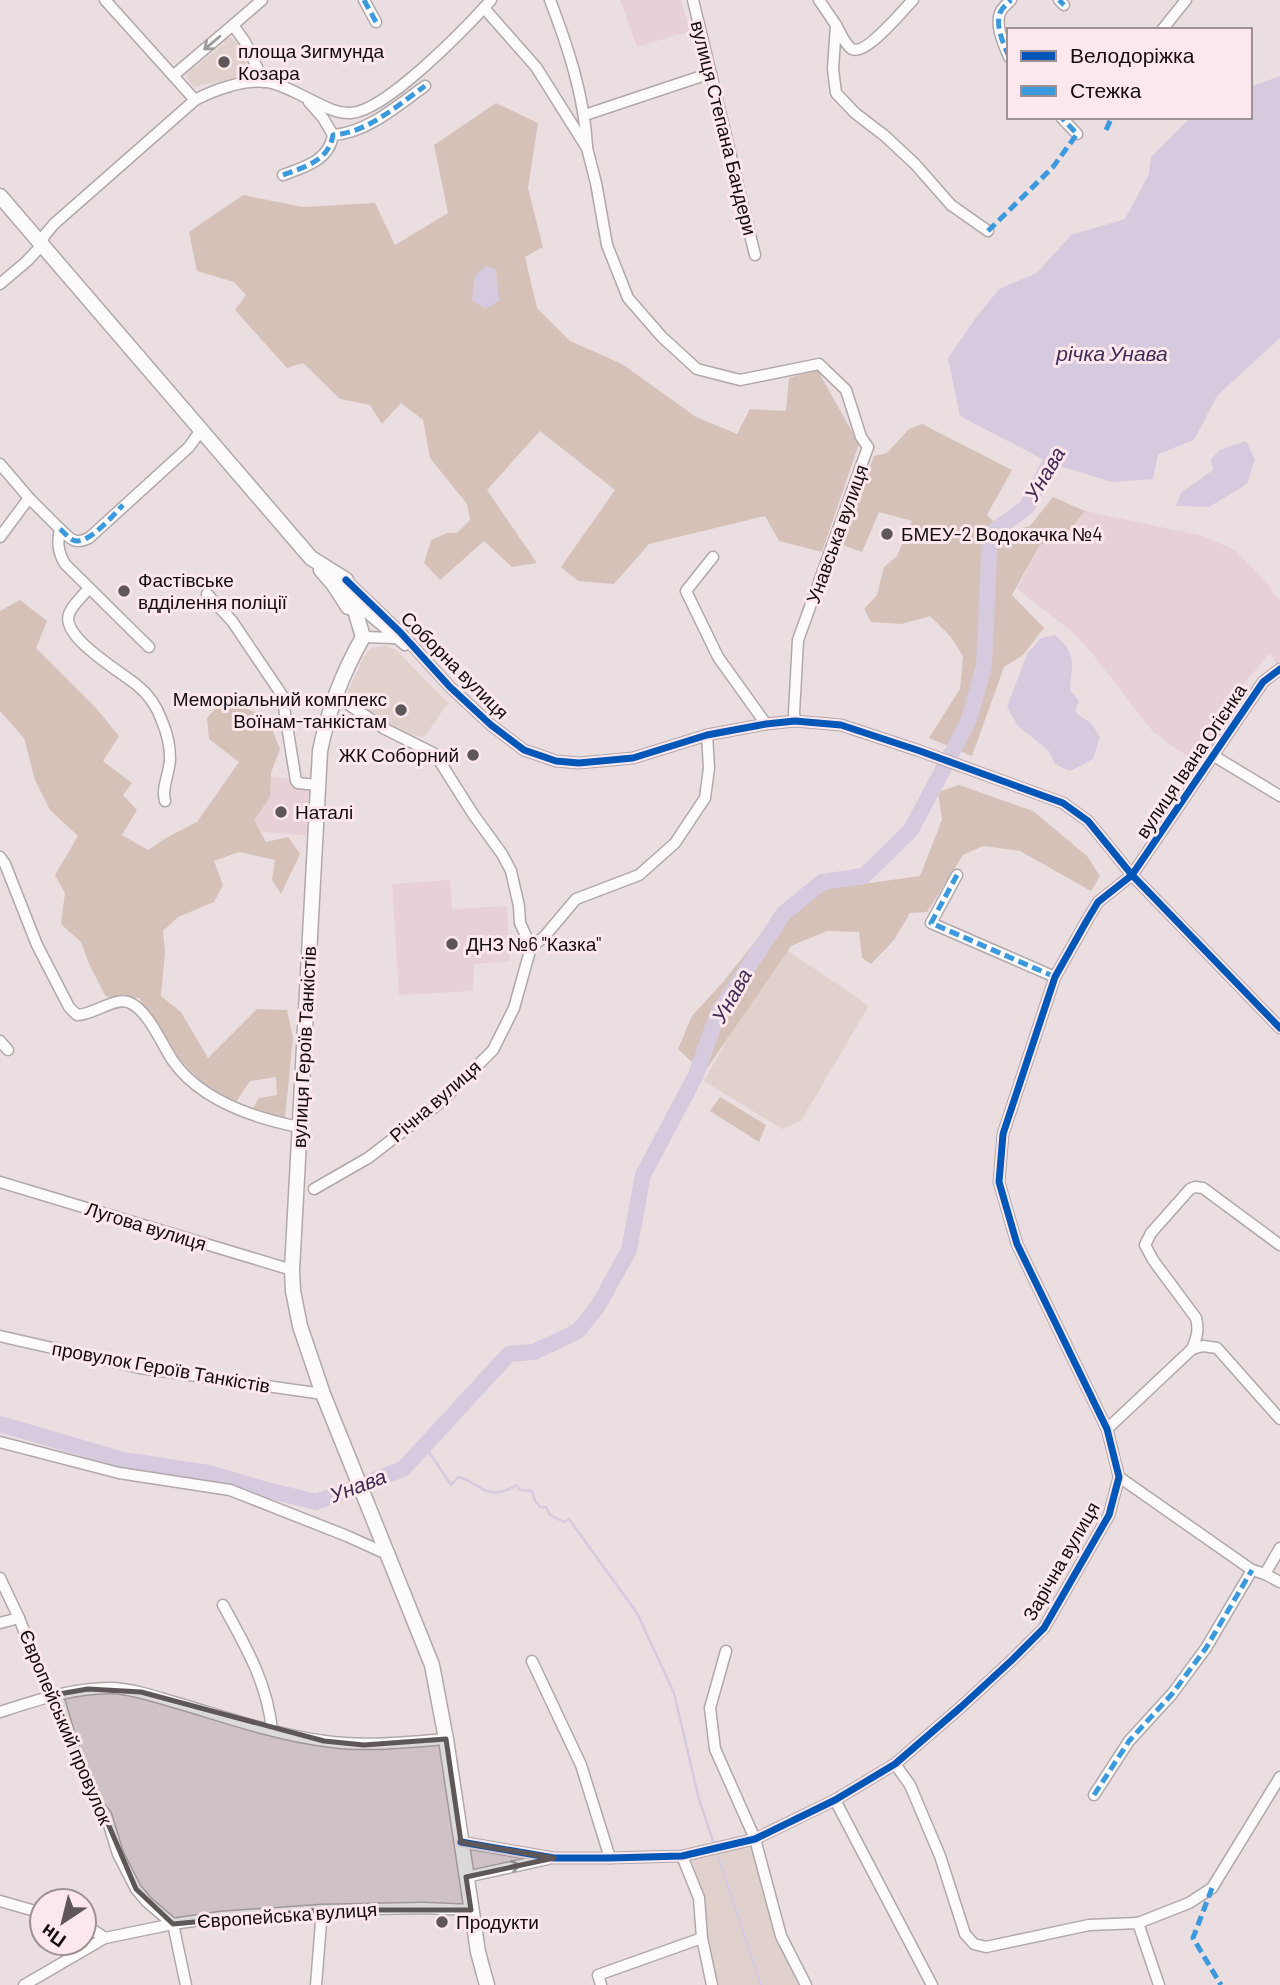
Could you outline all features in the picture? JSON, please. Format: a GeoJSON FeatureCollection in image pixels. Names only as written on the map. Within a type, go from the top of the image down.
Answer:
{"type":"FeatureCollection","features":[{"type":"Feature","properties":{"kind":"main road","name":"Соборна вулиця"},"geometry":{"type":"LineString","coordinates":[[0,196],[312,558],[340,582]]}},
{"type":"Feature","properties":{"kind":"main road","name":"вулиця Героїв Танкістів"},"geometry":{"type":"LineString","coordinates":[[340,582],[352,604],[363,637],[327,716],[317,785],[293,1291],[300,1326],[323,1394],[432,1665],[446,1739],[478,1952],[487,1985]]}},
{"type":"Feature","properties":{"kind":"main road","name":"вулиця Героїв Танкістів"},"geometry":{"type":"LineString","coordinates":[[352,604],[355,650]]}},
{"type":"Feature","properties":{"kind":"street"},"geometry":{"type":"LineString","coordinates":[[105,0],[195,100]]}},
{"type":"Feature","properties":{"kind":"street"},"geometry":{"type":"LineString","coordinates":[[174,75],[262,0]]}},
{"type":"Feature","properties":{"kind":"street"},"geometry":{"type":"LineString","coordinates":[[364,0],[376,22]]}},
{"type":"Feature","properties":{"kind":"street","name":"Унавська вулиця"},"geometry":{"type":"LineString","coordinates":[[551,0],[566,41],[585,114],[587,148],[607,245],[628,298],[662,337],[697,369],[740,380],[819,364],[846,390],[861,438],[868,447],[798,640],[795,721]]}},
{"type":"Feature","properties":{"kind":"street","name":"вулиця Степана Бандери"},"geometry":{"type":"LineString","coordinates":[[693,0],[755,255]]}},
{"type":"Feature","properties":{"kind":"street"},"geometry":{"type":"LineString","coordinates":[[819,0],[851,48],[857,50],[873,41],[913,0]]}},
{"type":"Feature","properties":{"kind":"street"},"geometry":{"type":"LineString","coordinates":[[994,0],[1001,12]]}},
{"type":"Feature","properties":{"kind":"street"},"geometry":{"type":"LineString","coordinates":[[1007,53],[999,24],[1001,12],[1011,0]]}},
{"type":"Feature","properties":{"kind":"street"},"geometry":{"type":"LineString","coordinates":[[1164,28],[1186,0]]}},
{"type":"Feature","properties":{"kind":"street"},"geometry":{"type":"LineString","coordinates":[[0,284],[42,245],[44,236],[54,224],[195,100],[223,88],[264,82],[275,84],[325,107],[351,113],[372,106],[405,82],[488,4]]}},
{"type":"Feature","properties":{"kind":"street","name":"Унавська вулиця"},"geometry":{"type":"LineString","coordinates":[[488,4],[536,67],[587,148]]}},
{"type":"Feature","properties":{"kind":"street"},"geometry":{"type":"LineString","coordinates":[[233,25],[254,59],[264,82]]}},
{"type":"Feature","properties":{"kind":"street"},"geometry":{"type":"LineString","coordinates":[[836,25],[832,69],[836,93],[855,113],[915,164],[951,205],[988,231]]}},
{"type":"Feature","properties":{"kind":"street"},"geometry":{"type":"LineString","coordinates":[[585,114],[711,73]]}},
{"type":"Feature","properties":{"kind":"street"},"geometry":{"type":"LineString","coordinates":[[283,175],[317,161],[324,155],[333,135],[383,116],[425,86]]}},
{"type":"Feature","properties":{"kind":"street"},"geometry":{"type":"LineString","coordinates":[[305,97],[333,135]]}},
{"type":"Feature","properties":{"kind":"street"},"geometry":{"type":"LineString","coordinates":[[1063,119],[1077,134]]}},
{"type":"Feature","properties":{"kind":"street"},"geometry":{"type":"LineString","coordinates":[[0,464],[60,529],[72,540],[81,542],[89,538],[189,447],[201,430]]}},
{"type":"Feature","properties":{"kind":"street"},"geometry":{"type":"LineString","coordinates":[[0,537],[29,498]]}},
{"type":"Feature","properties":{"kind":"street"},"geometry":{"type":"LineString","coordinates":[[60,529],[58,541],[61,557],[149,647]]}},
{"type":"Feature","properties":{"kind":"street"},"geometry":{"type":"LineString","coordinates":[[713,557],[686,592],[718,657],[766,724]]}},
{"type":"Feature","properties":{"kind":"street","name":"Соборна вулиця"},"geometry":{"type":"LineString","coordinates":[[340,582],[418,652],[450,687],[491,725],[524,750],[556,761],[579,763],[633,758],[707,735],[766,724],[795,721],[841,725],[1063,803],[1088,821],[1132,874]]}},
{"type":"Feature","properties":{"kind":"street"},"geometry":{"type":"LineString","coordinates":[[89,588],[69,612],[68,620],[88,649],[139,686],[153,702],[168,738],[170,758],[163,793],[165,801]]}},
{"type":"Feature","properties":{"kind":"street"},"geometry":{"type":"LineString","coordinates":[[207,594],[232,621],[282,695],[296,781],[317,785]]}},
{"type":"Feature","properties":{"kind":"street"},"geometry":{"type":"LineString","coordinates":[[364,602],[418,652],[395,638],[352,604],[364,602]]}},
{"type":"Feature","properties":{"kind":"street"},"geometry":{"type":"LineString","coordinates":[[363,637],[395,638]]}},
{"type":"Feature","properties":{"kind":"street","name":"вулиця Івана Огієнка"},"geometry":{"type":"LineString","coordinates":[[1132,874],[1263,682],[1280,669]]}},
{"type":"Feature","properties":{"kind":"street"},"geometry":{"type":"LineString","coordinates":[[1263,682],[1280,675]]}},
{"type":"Feature","properties":{"kind":"street"},"geometry":{"type":"LineString","coordinates":[[336,696],[385,729],[435,754],[511,871],[520,923],[531,947],[544,937],[576,899],[639,875],[675,843],[705,798],[709,768],[707,735]]}},
{"type":"Feature","properties":{"kind":"street"},"geometry":{"type":"LineString","coordinates":[[1214,756],[1280,796]]}},
{"type":"Feature","properties":{"kind":"street"},"geometry":{"type":"LineString","coordinates":[[0,857],[37,945],[69,1007],[77,1015],[91,1013],[119,1001],[131,1003],[142,1013],[173,1061],[194,1083],[223,1102],[251,1115],[299,1127]]}},
{"type":"Feature","properties":{"kind":"street"},"geometry":{"type":"LineString","coordinates":[[1132,874],[1280,1028]]}},
{"type":"Feature","properties":{"kind":"street","name":"Зарічна вулиця"},"geometry":{"type":"LineString","coordinates":[[461,1842],[554,1858],[610,1858],[682,1856],[755,1839],[835,1800],[895,1764],[961,1707],[1044,1628],[1109,1515],[1119,1477],[1107,1429],[1017,1244],[999,1182],[1003,1134],[1055,977],[1098,902],[1132,874]]}},
{"type":"Feature","properties":{"kind":"street"},"geometry":{"type":"LineString","coordinates":[[957,875],[931,923],[1055,977]]}},
{"type":"Feature","properties":{"kind":"street","name":"Річна вулиця"},"geometry":{"type":"LineString","coordinates":[[314,1189],[368,1158],[441,1102],[493,1050],[514,1008],[531,947]]}},
{"type":"Feature","properties":{"kind":"street"},"geometry":{"type":"LineString","coordinates":[[0,1041],[8,1051]]}},
{"type":"Feature","properties":{"kind":"street","name":"Лугова вулиця"},"geometry":{"type":"LineString","coordinates":[[0,1182],[292,1270]]}},
{"type":"Feature","properties":{"kind":"street"},"geometry":{"type":"LineString","coordinates":[[1107,1429],[1192,1349],[1197,1338],[1196,1318],[1145,1245],[1151,1233],[1190,1189],[1203,1188],[1280,1245]]}},
{"type":"Feature","properties":{"kind":"street","name":"провулок Героїв Танкістів"},"geometry":{"type":"LineString","coordinates":[[0,1336],[140,1367],[323,1394]]}},
{"type":"Feature","properties":{"kind":"street"},"geometry":{"type":"LineString","coordinates":[[1192,1349],[1203,1346],[1217,1348],[1280,1419]]}},
{"type":"Feature","properties":{"kind":"street"},"geometry":{"type":"LineString","coordinates":[[0,1442],[119,1473],[230,1490],[347,1536],[386,1548]]}},
{"type":"Feature","properties":{"kind":"street"},"geometry":{"type":"LineString","coordinates":[[1119,1477],[1252,1570],[1280,1582]]}},
{"type":"Feature","properties":{"kind":"street"},"geometry":{"type":"LineString","coordinates":[[1265,1574],[1280,1548]]}},
{"type":"Feature","properties":{"kind":"street"},"geometry":{"type":"LineString","coordinates":[[1094,1795],[1129,1741],[1172,1694],[1206,1648],[1252,1570]]}},
{"type":"Feature","properties":{"kind":"street","name":"Європейський провулок"},"geometry":{"type":"LineString","coordinates":[[0,1578],[47,1689],[60,1703],[72,1744],[96,1803],[106,1815],[118,1854],[136,1889],[173,1924]]}},
{"type":"Feature","properties":{"kind":"street"},"geometry":{"type":"LineString","coordinates":[[223,1605],[254,1662],[270,1711],[272,1730]]}},
{"type":"Feature","properties":{"kind":"street"},"geometry":{"type":"LineString","coordinates":[[0,1623],[19,1618]]}},
{"type":"Feature","properties":{"kind":"street"},"geometry":{"type":"LineString","coordinates":[[726,1651],[710,1708],[715,1749],[755,1839],[781,1936],[806,1985]]}},
{"type":"Feature","properties":{"kind":"street"},"geometry":{"type":"LineString","coordinates":[[531,1661],[581,1765],[610,1858]]}},
{"type":"Feature","properties":{"kind":"street"},"geometry":{"type":"LineString","coordinates":[[0,1712],[53,1695],[115,1688],[141,1692],[272,1730],[324,1741],[364,1745],[446,1739]]}},
{"type":"Feature","properties":{"kind":"street"},"geometry":{"type":"LineString","coordinates":[[895,1764],[910,1785],[940,1856],[964,1934],[974,1944],[986,1947],[1089,1925],[1138,1923],[1189,1903],[1212,1888],[1280,1777]]}},
{"type":"Feature","properties":{"kind":"street"},"geometry":{"type":"LineString","coordinates":[[835,1800],[932,1985]]}},
{"type":"Feature","properties":{"kind":"street"},"geometry":{"type":"LineString","coordinates":[[682,1856],[699,1898],[702,1938],[712,1985]]}},
{"type":"Feature","properties":{"kind":"street","name":"Зарічна вулиця"},"geometry":{"type":"LineString","coordinates":[[466,1877],[554,1858]]}},
{"type":"Feature","properties":{"kind":"street"},"geometry":{"type":"LineString","coordinates":[[0,1901],[28,1909]]}},
{"type":"Feature","properties":{"kind":"street"},"geometry":{"type":"LineString","coordinates":[[316,1985],[321,1910]]}},
{"type":"Feature","properties":{"kind":"street","name":"Європейська вулиця"},"geometry":{"type":"LineString","coordinates":[[24,1985],[105,1938],[173,1924],[221,1917],[321,1910],[471,1910]]}},
{"type":"Feature","properties":{"kind":"street"},"geometry":{"type":"LineString","coordinates":[[1138,1923],[1159,1985]]}},
{"type":"Feature","properties":{"kind":"street"},"geometry":{"type":"LineString","coordinates":[[173,1924],[186,1985]]}},
{"type":"Feature","properties":{"kind":"street"},"geometry":{"type":"LineString","coordinates":[[98,1933],[105,1938]]}},
{"type":"Feature","properties":{"kind":"street"},"geometry":{"type":"LineString","coordinates":[[601,1985],[598,1975],[702,1938]]}},
{"type":"Feature","properties":{"kind":"highlighted area"},"geometry":{"type":"Polygon","coordinates":[[[88,1689],[141,1692],[324,1741],[364,1745],[446,1739],[461,1842],[554,1858],[466,1877],[471,1910],[322,1910],[173,1924],[136,1889],[53,1695],[88,1689]]]}},
{"type":"Feature","properties":{"kind":"shaded area"},"geometry":{"type":"Polygon","coordinates":[[[620,0],[681,0],[690,31],[637,47],[620,0]]]}},
{"type":"Feature","properties":{"kind":"shaded area","name":"площа Зигмунда Козара"},"geometry":{"type":"Polygon","coordinates":[[[227,36],[237,43],[243,53],[246,65],[244,76],[194,87],[187,78],[189,67],[194,68],[224,44],[224,38],[227,36]]]}},
{"type":"Feature","properties":{"kind":"shaded area"},"geometry":{"type":"Polygon","coordinates":[[[496,103],[538,123],[528,188],[543,247],[525,257],[537,308],[570,341],[622,364],[696,417],[737,434],[750,409],[786,411],[789,378],[817,369],[859,444],[822,552],[779,541],[765,516],[649,544],[614,584],[578,581],[561,567],[615,490],[540,431],[487,490],[537,563],[512,567],[484,541],[440,580],[424,563],[431,540],[447,533],[457,533],[470,520],[467,504],[430,458],[423,420],[401,403],[382,424],[370,405],[340,399],[303,363],[287,368],[235,310],[246,295],[234,282],[197,271],[189,232],[243,195],[303,207],[375,203],[395,245],[448,213],[434,145],[496,103]]]}},
{"type":"Feature","properties":{"kind":"shaded area"},"geometry":{"type":"Polygon","coordinates":[[[922,424],[1012,470],[987,515],[1004,532],[1030,526],[1053,497],[1085,511],[1063,538],[1040,545],[1012,595],[1044,628],[1023,655],[1004,667],[972,756],[929,738],[960,689],[963,656],[951,637],[930,616],[902,624],[871,622],[864,609],[877,595],[884,567],[897,556],[912,521],[879,512],[862,552],[840,544],[874,456],[887,453],[909,429],[922,424]]]}},
{"type":"Feature","properties":{"kind":"shaded area"},"geometry":{"type":"Polygon","coordinates":[[[1085,511],[1203,536],[1235,550],[1267,583],[1280,601],[1280,660],[1276,664],[1270,653],[1241,687],[1199,765],[1153,732],[1091,652],[1071,631],[1017,589],[1040,545],[1063,538],[1085,511]]]}},
{"type":"Feature","properties":{"kind":"shaded area"},"geometry":{"type":"Polygon","coordinates":[[[20,600],[47,621],[36,648],[96,708],[119,736],[103,761],[132,783],[123,795],[137,810],[122,835],[148,850],[197,822],[239,762],[209,739],[207,718],[222,701],[267,716],[280,749],[271,773],[270,797],[254,820],[266,842],[288,837],[300,854],[281,894],[272,880],[275,860],[239,852],[214,861],[223,885],[214,902],[178,917],[163,931],[165,952],[161,996],[181,1012],[208,1058],[257,1009],[287,1010],[293,1037],[285,1119],[252,1110],[259,1098],[277,1095],[276,1077],[250,1081],[236,1102],[204,1085],[178,1057],[139,998],[106,997],[81,942],[61,924],[65,893],[55,875],[78,836],[50,810],[35,780],[24,738],[0,711],[0,611],[20,600]]]}},
{"type":"Feature","properties":{"kind":"shaded area"},"geometry":{"type":"Polygon","coordinates":[[[386,646],[396,650],[448,703],[424,737],[402,734],[345,698],[364,656],[371,648],[386,646]]]}},
{"type":"Feature","properties":{"kind":"shaded area"},"geometry":{"type":"Polygon","coordinates":[[[260,775],[314,782],[310,836],[250,831],[260,775]]]}},
{"type":"Feature","properties":{"kind":"shaded area"},"geometry":{"type":"Polygon","coordinates":[[[959,785],[1033,811],[1087,856],[1100,876],[1091,891],[1020,851],[983,846],[963,855],[927,912],[910,913],[894,940],[871,964],[862,958],[859,932],[827,931],[791,946],[706,1070],[678,1049],[692,1016],[771,922],[827,889],[920,876],[942,820],[938,792],[959,785]]]}},
{"type":"Feature","properties":{"kind":"shaded area","name":"ДНЗ №6 \"Казка\""},"geometry":{"type":"Polygon","coordinates":[[[450,880],[452,909],[507,906],[510,961],[474,964],[473,991],[399,995],[392,884],[450,880]]]}},
{"type":"Feature","properties":{"kind":"shaded area"},"geometry":{"type":"Polygon","coordinates":[[[780,946],[868,1007],[801,1121],[782,1129],[704,1081],[780,946]]]}},
{"type":"Feature","properties":{"kind":"shaded area"},"geometry":{"type":"Polygon","coordinates":[[[720,1097],[766,1125],[759,1142],[710,1111],[720,1097]]]}},
{"type":"Feature","properties":{"kind":"shaded area"},"geometry":{"type":"Polygon","coordinates":[[[755,1839],[781,1936],[806,1985],[713,1985],[691,1854],[755,1839]]]}},
{"type":"Feature","properties":{"kind":"water","name":"річка Унава"},"geometry":{"type":"Polygon","coordinates":[[[1280,76],[1280,338],[1217,396],[1194,440],[1158,454],[1153,479],[1112,482],[1050,463],[960,416],[948,358],[999,289],[1037,273],[1071,235],[1125,219],[1149,174],[1151,157],[1189,119],[1252,119],[1252,86],[1280,76]]]}},
{"type":"Feature","properties":{"kind":"water"},"geometry":{"type":"Polygon","coordinates":[[[486,266],[496,269],[499,301],[485,309],[472,300],[475,276],[486,266]]]}},
{"type":"Feature","properties":{"kind":"water"},"geometry":{"type":"Polygon","coordinates":[[[1246,441],[1255,459],[1247,484],[1209,507],[1176,506],[1181,493],[1213,470],[1211,459],[1220,450],[1246,441]]]}},
{"type":"Feature","properties":{"kind":"water"},"geometry":{"type":"Polygon","coordinates":[[[1055,635],[1067,648],[1072,660],[1070,690],[1079,701],[1075,711],[1091,723],[1100,737],[1093,759],[1070,771],[1055,764],[1049,751],[1018,726],[1007,707],[1027,654],[1041,638],[1055,635]]]}},
{"type":"Feature","properties":{"kind":"waterway","name":"Унава"},"geometry":{"type":"LineString","coordinates":[[0,1424],[123,1460],[209,1473],[316,1502],[403,1469],[509,1354],[534,1352],[578,1331],[598,1306],[629,1250],[643,1175],[696,1075],[718,1013],[784,913],[822,882],[864,876],[911,830],[969,720],[984,666],[990,534],[1027,507],[1061,446]]}},
{"type":"Feature","properties":{"kind":"waterway"},"geometry":{"type":"LineString","coordinates":[[425,1446],[451,1485],[458,1477],[494,1492],[516,1485],[520,1490],[532,1491],[535,1501],[540,1507],[546,1507],[550,1515],[564,1522],[569,1519],[637,1613],[674,1693],[699,1799],[713,1841]]}},
{"type":"Feature","properties":{"kind":"waterway"},"geometry":{"type":"LineString","coordinates":[[718,1856],[761,1985]]}},
{"type":"Feature","properties":{"kind":"marked path"},"geometry":{"type":"LineString","coordinates":[[364,0],[376,22]]}},
{"type":"Feature","properties":{"kind":"marked path"},"geometry":{"type":"LineString","coordinates":[[1007,52],[999,18],[1002,9],[1011,0]]}},
{"type":"Feature","properties":{"kind":"marked path"},"geometry":{"type":"LineString","coordinates":[[1059,0],[1064,5]]}},
{"type":"Feature","properties":{"kind":"marked path"},"geometry":{"type":"LineString","coordinates":[[283,175],[307,166],[321,157],[331,144],[333,135],[370,124],[425,86]]}},
{"type":"Feature","properties":{"kind":"marked path"},"geometry":{"type":"LineString","coordinates":[[988,231],[1053,167],[1077,134],[1063,119]]}},
{"type":"Feature","properties":{"kind":"marked path"},"geometry":{"type":"LineString","coordinates":[[1106,130],[1111,119]]}},
{"type":"Feature","properties":{"kind":"marked path"},"geometry":{"type":"LineString","coordinates":[[60,529],[73,540],[85,539],[100,529],[123,505]]}},
{"type":"Feature","properties":{"kind":"marked path"},"geometry":{"type":"LineString","coordinates":[[957,875],[931,923],[1055,977]]}},
{"type":"Feature","properties":{"kind":"marked path"},"geometry":{"type":"LineString","coordinates":[[1094,1795],[1129,1741],[1172,1694],[1206,1648],[1252,1570]]}},
{"type":"Feature","properties":{"kind":"marked path"},"geometry":{"type":"LineString","coordinates":[[1212,1888],[1193,1938],[1221,1985]]}},
{"type":"Feature","properties":{"kind":"cycle path"},"geometry":{"type":"LineString","coordinates":[[346,580],[400,632],[450,687],[491,725],[524,750],[556,761],[579,763],[633,758],[707,735],[795,721],[841,725],[1063,803],[1088,821],[1132,875],[1280,1028]]}},
{"type":"Feature","properties":{"kind":"cycle path"},"geometry":{"type":"LineString","coordinates":[[461,1842],[554,1858],[610,1858],[682,1856],[755,1839],[835,1800],[895,1764],[961,1707],[1044,1628],[1109,1515],[1119,1477],[1107,1429],[1017,1244],[999,1182],[1003,1134],[1055,977],[1086,922],[1098,902],[1132,875],[1263,682],[1280,669]]}},
{"type":"Feature","properties":{"kind":"place","name":"площа Зигмунда Козара"},"geometry":{"type":"Point","coordinates":[224,62]}},
{"type":"Feature","properties":{"kind":"place","name":"БМЕУ-2 Водокачка №4"},"geometry":{"type":"Point","coordinates":[887,534]}},
{"type":"Feature","properties":{"kind":"place","name":"Фастівське вдділення поліції"},"geometry":{"type":"Point","coordinates":[124,591]}},
{"type":"Feature","properties":{"kind":"place","name":"Меморіальний комплекс Воїнам-танкістам"},"geometry":{"type":"Point","coordinates":[401,710]}},
{"type":"Feature","properties":{"kind":"place","name":"ЖК Соборний"},"geometry":{"type":"Point","coordinates":[473,755]}},
{"type":"Feature","properties":{"kind":"place","name":"Наталі"},"geometry":{"type":"Point","coordinates":[281,812]}},
{"type":"Feature","properties":{"kind":"place","name":"ДНЗ №6 \"Казка\""},"geometry":{"type":"Point","coordinates":[452,944]}},
{"type":"Feature","properties":{"kind":"place","name":"Продукти"},"geometry":{"type":"Point","coordinates":[442,1922]}}]}
